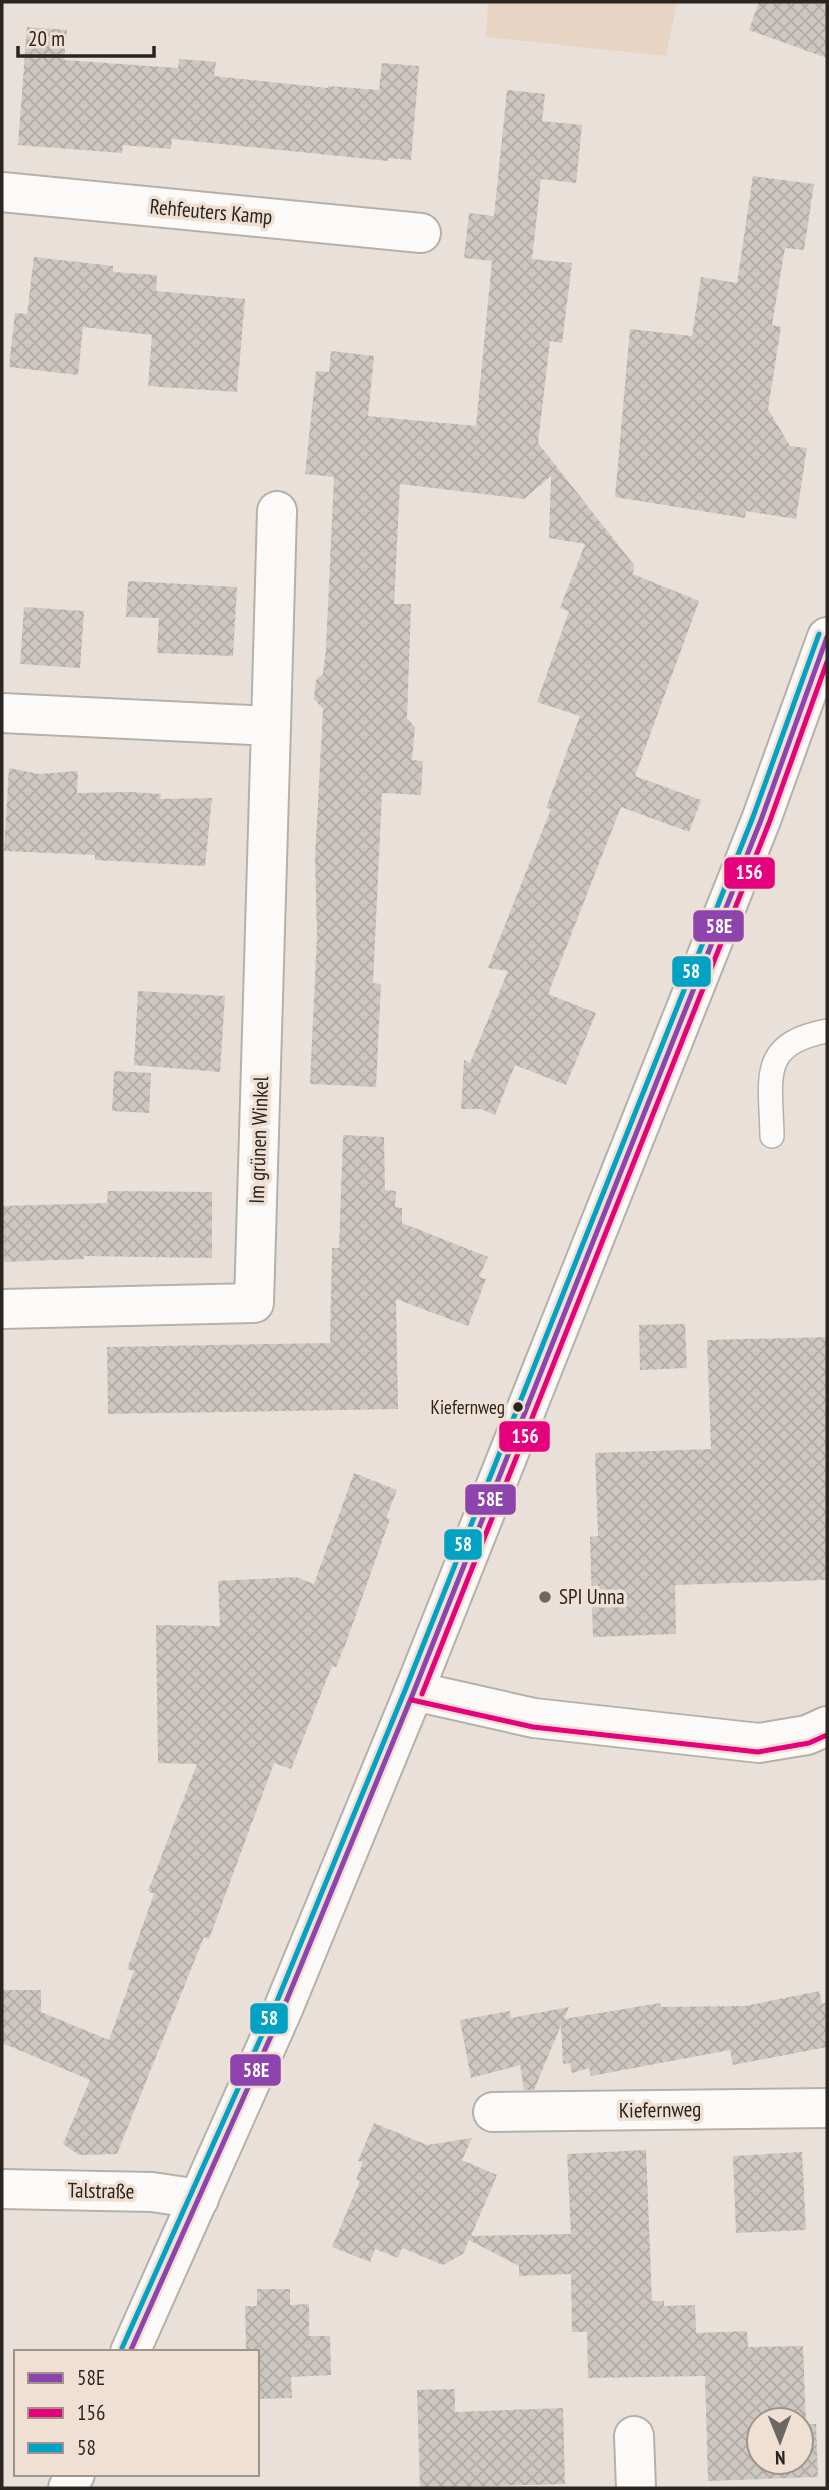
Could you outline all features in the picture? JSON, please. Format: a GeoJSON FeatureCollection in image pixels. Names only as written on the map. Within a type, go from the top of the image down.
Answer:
{"type":"FeatureCollection","features":[{"type":"Feature","properties":{"kind":"street","name":"Rehfeuters Kamp"},"geometry":{"type":"LineString","coordinates":[[2,192],[421,233]]}},
{"type":"Feature","properties":{"kind":"street","name":"Im grünen Winkel"},"geometry":{"type":"LineString","coordinates":[[2,1309],[254,1303],[277,510]]}},
{"type":"Feature","properties":{"kind":"street"},"geometry":{"type":"LineString","coordinates":[[131,2350],[283,2009],[414,1691],[761,820],[827,637]]}},
{"type":"Feature","properties":{"kind":"street"},"geometry":{"type":"LineString","coordinates":[[2,713],[271,726]]}},
{"type":"Feature","properties":{"kind":"street"},"geometry":{"type":"LineString","coordinates":[[414,1691],[534,1718],[759,1743],[807,1735],[827,1726]]}},
{"type":"Feature","properties":{"kind":"street","name":"Kiefernweg"},"geometry":{"type":"LineString","coordinates":[[493,2112],[827,2108]]}},
{"type":"Feature","properties":{"kind":"street","name":"Talstraße"},"geometry":{"type":"LineString","coordinates":[[2,2189],[152,2192],[199,2199]]}},
{"type":"Feature","properties":{"kind":"street"},"geometry":{"type":"LineString","coordinates":[[634,2436],[636,2488]]}},
{"type":"Feature","properties":{"kind":"lane"},"geometry":{"type":"LineString","coordinates":[[772,1136],[771,1073],[780,1051],[802,1036],[827,1031]]}},
{"type":"Feature","properties":{"kind":"shaded area"},"geometry":{"type":"Polygon","coordinates":[[[488,2],[677,2],[666,56],[486,37],[488,2]]]}},
{"type":"Feature","properties":{"kind":"building"},"geometry":{"type":"Polygon","coordinates":[[[759,2],[827,2],[827,58],[749,30],[759,2]]]}},
{"type":"Feature","properties":{"kind":"building"},"geometry":{"type":"Polygon","coordinates":[[[27,27],[67,30],[64,60],[178,68],[179,59],[216,62],[214,76],[328,88],[379,90],[382,63],[419,66],[411,160],[388,158],[388,161],[172,139],[171,149],[123,145],[122,153],[18,145],[27,27]]]}},
{"type":"Feature","properties":{"kind":"building"},"geometry":{"type":"Polygon","coordinates":[[[507,90],[545,94],[542,121],[582,125],[576,183],[541,179],[532,259],[572,263],[562,343],[550,341],[538,443],[634,565],[633,574],[699,601],[635,776],[701,800],[689,832],[621,807],[548,994],[596,1013],[566,1085],[515,1065],[495,1115],[481,1109],[461,1109],[464,1060],[470,1063],[508,971],[488,968],[551,809],[546,808],[580,716],[537,702],[569,611],[560,608],[585,544],[549,538],[551,476],[524,499],[400,484],[394,604],[411,604],[407,718],[415,727],[412,760],[423,761],[421,795],[382,793],[373,983],[381,984],[376,1087],[310,1084],[317,935],[315,858],[323,709],[314,699],[316,680],[323,674],[326,648],[334,477],[305,474],[316,371],[329,372],[331,351],[374,356],[368,416],[476,426],[492,261],[464,258],[469,213],[494,216],[507,90]]]}},
{"type":"Feature","properties":{"kind":"building"},"geometry":{"type":"Polygon","coordinates":[[[753,176],[814,184],[804,250],[785,248],[772,325],[781,327],[768,409],[790,446],[807,448],[796,519],[746,511],[745,518],[615,497],[630,329],[692,336],[701,277],[737,283],[753,176]]]}},
{"type":"Feature","properties":{"kind":"building"},"geometry":{"type":"Polygon","coordinates":[[[34,257],[113,266],[113,272],[157,275],[156,291],[245,299],[237,392],[148,386],[152,335],[83,327],[78,375],[9,367],[15,313],[27,314],[34,257]]]}},
{"type":"Feature","properties":{"kind":"building"},"geometry":{"type":"Polygon","coordinates":[[[128,581],[237,587],[233,656],[157,653],[159,618],[126,617],[128,581]]]}},
{"type":"Feature","properties":{"kind":"building"},"geometry":{"type":"Polygon","coordinates":[[[24,607],[84,611],[80,668],[20,664],[24,607]]]}},
{"type":"Feature","properties":{"kind":"building"},"geometry":{"type":"Polygon","coordinates":[[[9,768],[39,774],[78,771],[77,793],[131,792],[161,794],[160,799],[212,798],[205,866],[95,860],[95,855],[4,851],[9,768]]]}},
{"type":"Feature","properties":{"kind":"building"},"geometry":{"type":"Polygon","coordinates":[[[138,991],[225,996],[220,1072],[134,1065],[138,991]]]}},
{"type":"Feature","properties":{"kind":"building"},"geometry":{"type":"Polygon","coordinates":[[[114,1071],[151,1073],[149,1113],[112,1111],[114,1071]]]}},
{"type":"Feature","properties":{"kind":"building"},"geometry":{"type":"Polygon","coordinates":[[[343,1135],[384,1137],[385,1190],[396,1191],[395,1207],[402,1208],[402,1223],[488,1257],[479,1277],[486,1279],[468,1326],[396,1299],[398,1409],[108,1414],[107,1347],[330,1343],[332,1248],[339,1248],[343,1135]]]}},
{"type":"Feature","properties":{"kind":"building"},"geometry":{"type":"Polygon","coordinates":[[[108,1191],[212,1192],[212,1258],[84,1256],[84,1259],[4,1262],[2,1206],[107,1203],[108,1191]]]}},
{"type":"Feature","properties":{"kind":"building"},"geometry":{"type":"Polygon","coordinates":[[[685,1324],[687,1368],[640,1370],[639,1325],[685,1324]]]}},
{"type":"Feature","properties":{"kind":"building"},"geometry":{"type":"Polygon","coordinates":[[[827,1337],[827,1580],[675,1585],[676,1634],[593,1637],[590,1537],[598,1536],[595,1453],[711,1449],[707,1340],[827,1337]]]}},
{"type":"Feature","properties":{"kind":"building"},"geometry":{"type":"Polygon","coordinates":[[[354,1473],[397,1490],[386,1518],[390,1519],[346,1643],[336,1667],[332,1666],[291,1769],[274,1763],[209,1939],[204,1937],[117,2154],[79,2155],[63,2144],[90,2080],[2,2043],[2,1990],[41,1990],[41,2012],[109,2040],[134,1971],[127,1969],[154,1894],[148,1891],[197,1764],[158,1763],[156,1625],[220,1626],[218,1581],[296,1577],[314,1584],[354,1473]]]}},
{"type":"Feature","properties":{"kind":"building"},"geometry":{"type":"Polygon","coordinates":[[[819,1991],[822,2004],[827,2002],[827,2047],[733,2065],[730,2050],[591,2076],[589,2068],[572,2073],[570,2063],[563,2064],[561,2025],[534,2090],[524,2090],[520,2065],[471,2078],[460,2020],[510,2011],[511,2018],[569,2007],[564,2019],[660,2003],[661,2007],[745,2006],[819,1991]]]}},
{"type":"Feature","properties":{"kind":"building"},"geometry":{"type":"Polygon","coordinates":[[[374,2123],[427,2145],[472,2138],[462,2160],[497,2175],[471,2236],[571,2234],[567,2154],[646,2150],[652,2301],[664,2301],[664,2306],[695,2305],[696,2333],[747,2331],[748,2347],[803,2346],[805,2406],[745,2406],[745,2476],[815,2476],[816,2424],[818,2477],[708,2481],[705,2376],[588,2378],[587,2332],[572,2332],[571,2274],[519,2276],[519,2266],[469,2240],[463,2254],[443,2265],[402,2248],[398,2258],[375,2249],[370,2262],[332,2247],[360,2181],[356,2180],[363,2162],[358,2161],[374,2123]]]}},
{"type":"Feature","properties":{"kind":"building"},"geometry":{"type":"Polygon","coordinates":[[[802,2152],[806,2230],[736,2233],[733,2156],[802,2152]]]}},
{"type":"Feature","properties":{"kind":"building"},"geometry":{"type":"Polygon","coordinates":[[[257,2289],[290,2289],[290,2305],[309,2304],[309,2336],[330,2336],[331,2375],[291,2377],[292,2398],[259,2399],[259,2350],[246,2350],[245,2306],[257,2306],[257,2289]]]}},
{"type":"Feature","properties":{"kind":"building"},"geometry":{"type":"Polygon","coordinates":[[[455,2389],[455,2412],[563,2408],[565,2484],[420,2488],[417,2390],[455,2389]]]}},
{"type":"Feature","properties":{"kind":"transit line","name":"58"},"geometry":{"type":"LineString","coordinates":[[122,2348],[275,2006],[406,1688],[753,817],[819,634]]}},
{"type":"Feature","properties":{"kind":"transit line","name":"58E"},"geometry":{"type":"LineString","coordinates":[[131,2350],[283,2009],[414,1691],[761,820],[827,637]]}},
{"type":"Feature","properties":{"kind":"transit line","name":"156"},"geometry":{"type":"LineString","coordinates":[[422,1694],[769,823],[827,662]]}},
{"type":"Feature","properties":{"kind":"transit line","name":"156"},"geometry":{"type":"LineString","coordinates":[[412,1700],[533,1727],[758,1752],[809,1743],[827,1735]]}},
{"type":"Feature","properties":{"kind":"place","name":"Kiefernweg"},"geometry":{"type":"Point","coordinates":[518,1407]}},
{"type":"Feature","properties":{"kind":"place","name":"SPI Unna"},"geometry":{"type":"Point","coordinates":[545,1597]}}]}
